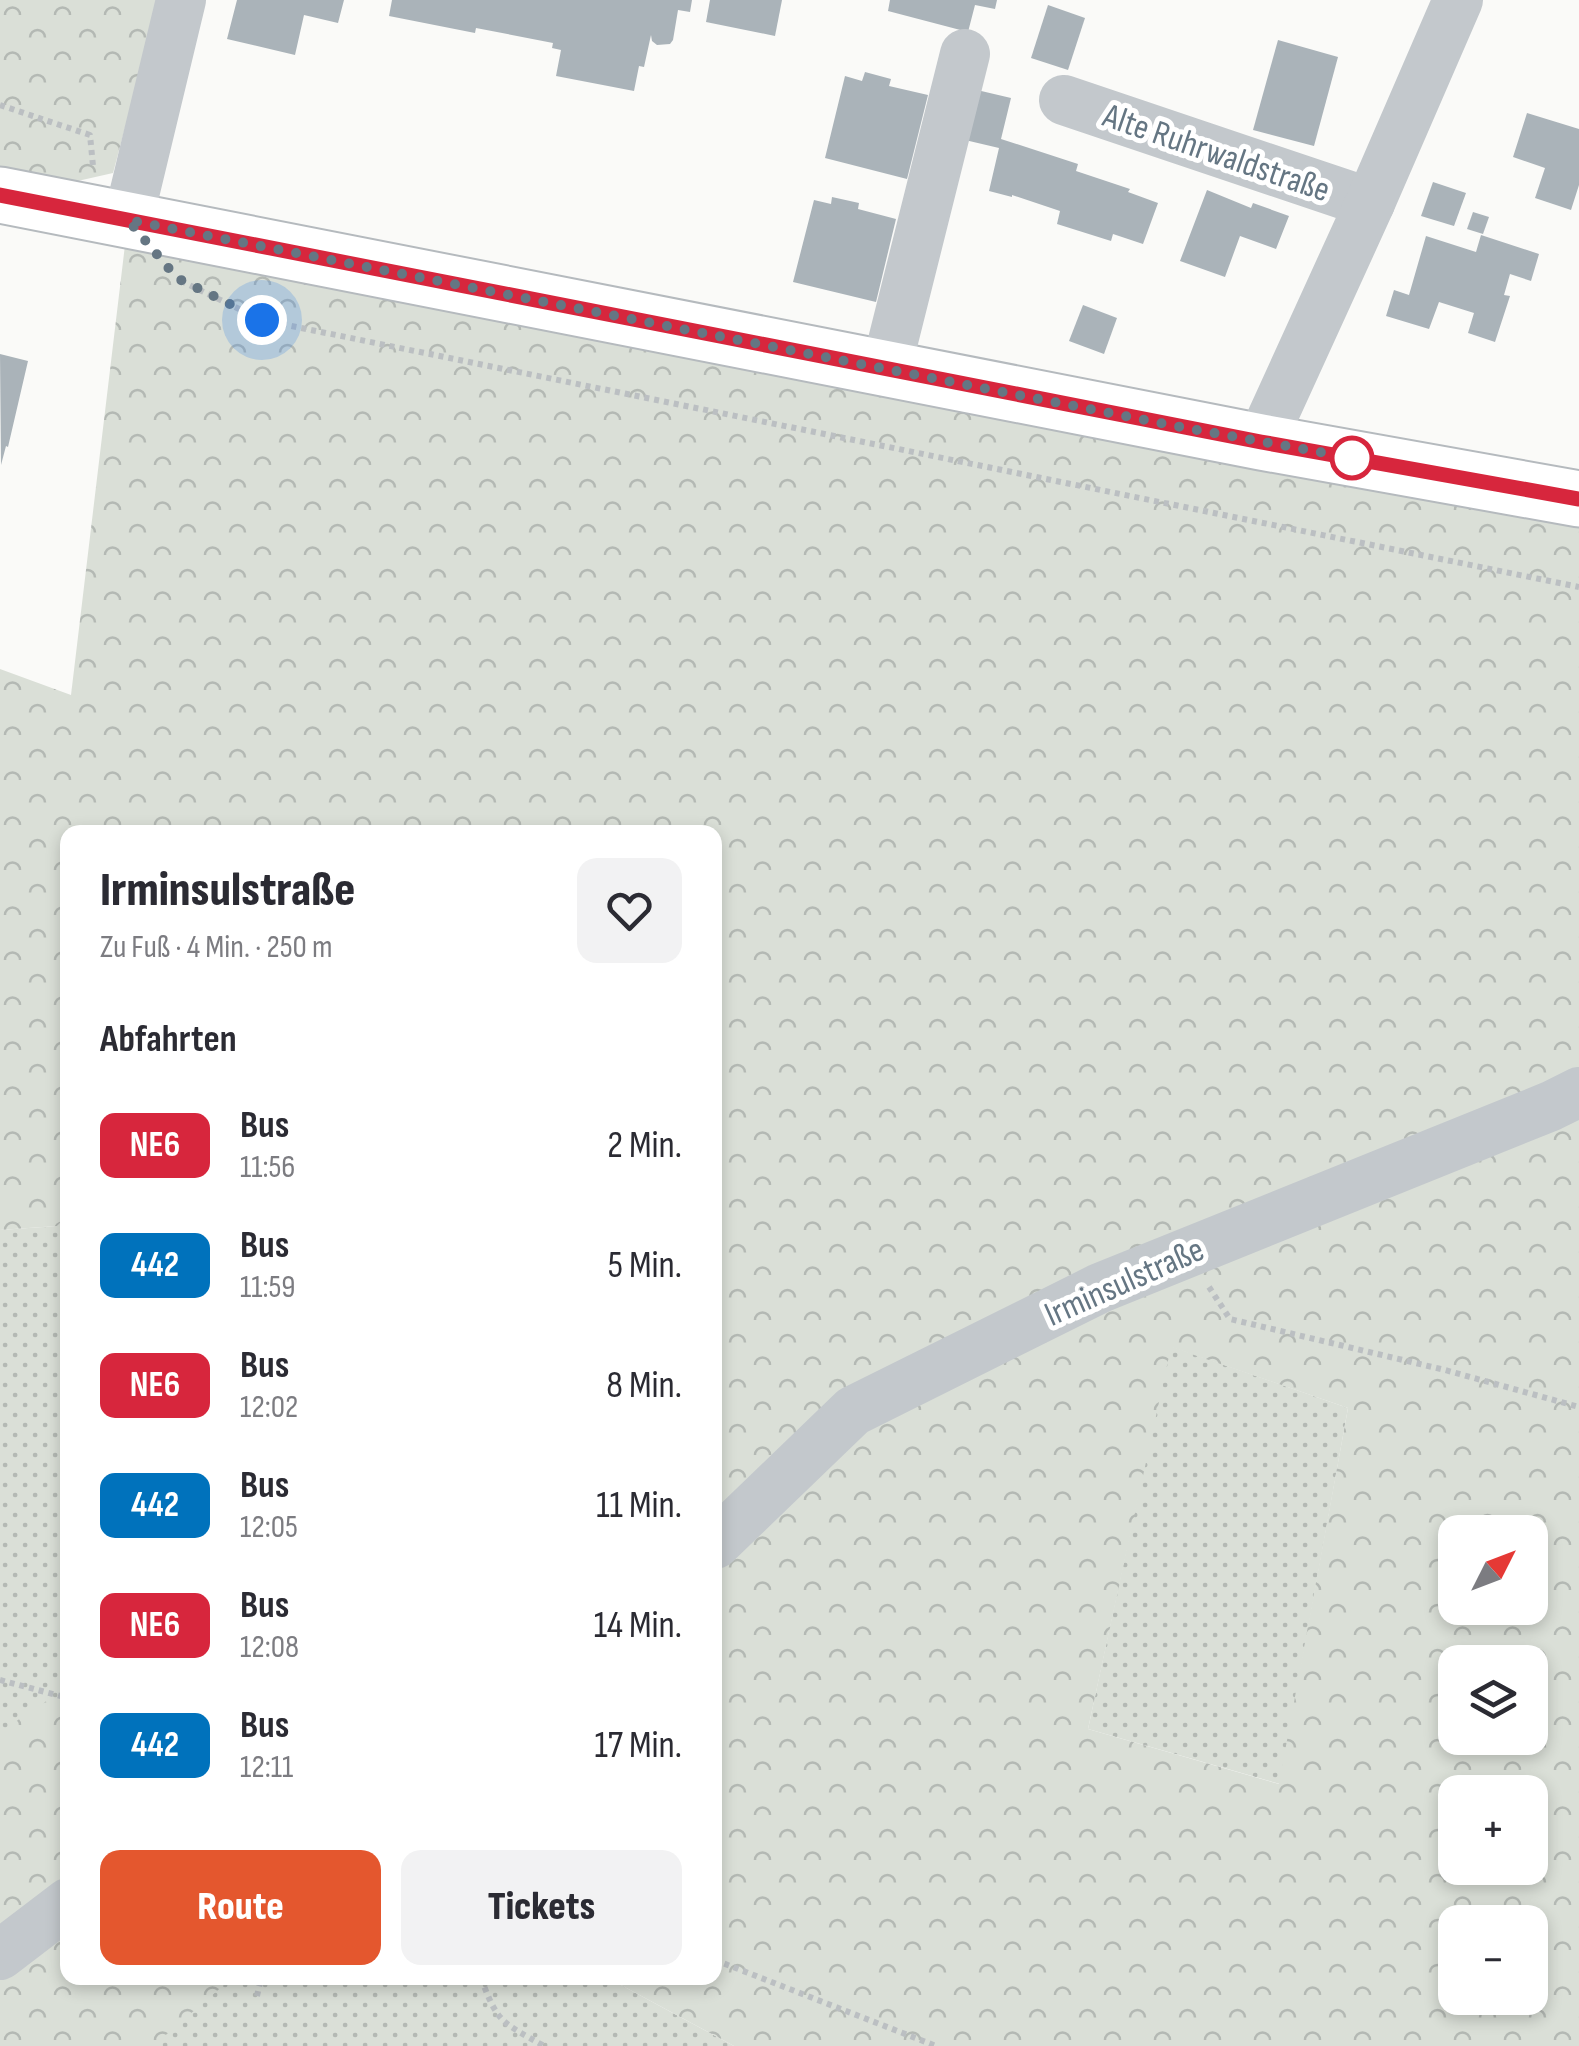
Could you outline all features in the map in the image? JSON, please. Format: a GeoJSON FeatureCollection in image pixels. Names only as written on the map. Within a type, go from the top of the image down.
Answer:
{"type":"FeatureCollection","features":[{"type":"Feature","properties":{"kind":"main road"},"geometry":{"type":"LineString","coordinates":[[0,195],[1261,442],[1579,499]]}},
{"type":"Feature","properties":{"kind":"street"},"geometry":{"type":"LineString","coordinates":[[128,220],[181,0]]}},
{"type":"Feature","properties":{"kind":"street","name":"Alte Ruhrwaldstraße"},"geometry":{"type":"LineString","coordinates":[[1261,442],[1458,0]]}},
{"type":"Feature","properties":{"kind":"street"},"geometry":{"type":"LineString","coordinates":[[886,369],[965,54]]}},
{"type":"Feature","properties":{"kind":"street","name":"Alte Ruhrwaldstraße"},"geometry":{"type":"LineString","coordinates":[[1064,100],[1370,204]]}},
{"type":"Feature","properties":{"kind":"street","name":"Irminsulstraße"},"geometry":{"type":"LineString","coordinates":[[722,1537],[853,1411],[1100,1288],[1579,1092]]}},
{"type":"Feature","properties":{"kind":"street"},"geometry":{"type":"LineString","coordinates":[[0,1955],[60,1909]]}},
{"type":"Feature","properties":{"kind":"path"},"geometry":{"type":"LineString","coordinates":[[0,104],[90,135],[95,181],[128,220]]}},
{"type":"Feature","properties":{"kind":"path"},"geometry":{"type":"LineString","coordinates":[[177,278],[262,320],[1579,588]]}},
{"type":"Feature","properties":{"kind":"path"},"geometry":{"type":"LineString","coordinates":[[1187,1252],[1230,1319],[1445,1370],[1579,1407]]}},
{"type":"Feature","properties":{"kind":"path"},"geometry":{"type":"LineString","coordinates":[[0,1680],[60,1696]]}},
{"type":"Feature","properties":{"kind":"path"},"geometry":{"type":"LineString","coordinates":[[722,1963],[936,2046]]}},
{"type":"Feature","properties":{"kind":"path"},"geometry":{"type":"LineString","coordinates":[[257,1996],[259,1985]]}},
{"type":"Feature","properties":{"kind":"path"},"geometry":{"type":"LineString","coordinates":[[484,1985],[499,2019],[544,2046]]}},
{"type":"Feature","properties":{"kind":"green space"},"geometry":{"type":"Polygon","coordinates":[[[0,0],[159,0],[113,173],[60,185],[0,168],[0,0]]]}},
{"type":"Feature","properties":{"kind":"green space"},"geometry":{"type":"Polygon","coordinates":[[[128,220],[1579,499],[1579,2046],[734,2046],[621,1985],[722,1985],[722,825],[60,825],[60,1223],[0,1230],[0,669],[71,695],[128,220]],[[1171,1347],[1088,1729],[1279,1784],[1348,1408],[1171,1347]]]}},
{"type":"Feature","properties":{"kind":"green space"},"geometry":{"type":"Polygon","coordinates":[[[60,1223],[60,1895],[0,1942],[0,1230],[60,1223]]]}},
{"type":"Feature","properties":{"kind":"green space"},"geometry":{"type":"Polygon","coordinates":[[[1170,1346],[1348,1408],[1280,1784],[1088,1729],[1170,1346]]]}},
{"type":"Feature","properties":{"kind":"green space"},"geometry":{"type":"Polygon","coordinates":[[[48,1700],[60,1704],[60,1895],[0,1942],[0,1732],[48,1700]]]}},
{"type":"Feature","properties":{"kind":"green space"},"geometry":{"type":"Polygon","coordinates":[[[60,1925],[60,1985],[224,1985],[153,2046],[0,2046],[0,1972],[60,1925]]]}},
{"type":"Feature","properties":{"kind":"green space"},"geometry":{"type":"Polygon","coordinates":[[[61,1985],[621,1985],[734,2046],[0,2046],[61,1985]]]}},
{"type":"Feature","properties":{"kind":"building"},"geometry":{"type":"Polygon","coordinates":[[[237,0],[344,0],[338,23],[304,15],[295,55],[227,39],[237,0]]]}},
{"type":"Feature","properties":{"kind":"building"},"geometry":{"type":"Polygon","coordinates":[[[392,0],[692,0],[690,12],[678,10],[670,44],[657,45],[651,35],[634,91],[556,76],[561,50],[552,48],[553,43],[389,16],[392,0]]]}},
{"type":"Feature","properties":{"kind":"building"},"geometry":{"type":"Polygon","coordinates":[[[710,0],[782,0],[775,36],[706,22],[710,0]]]}},
{"type":"Feature","properties":{"kind":"building"},"geometry":{"type":"Polygon","coordinates":[[[890,0],[997,0],[995,9],[975,5],[968,32],[888,11],[890,0]]]}},
{"type":"Feature","properties":{"kind":"building"},"geometry":{"type":"Polygon","coordinates":[[[1048,5],[1085,18],[1068,70],[1031,58],[1048,5]]]}},
{"type":"Feature","properties":{"kind":"building"},"geometry":{"type":"Polygon","coordinates":[[[1278,40],[1338,57],[1314,146],[1253,130],[1278,40]]]}},
{"type":"Feature","properties":{"kind":"building"},"geometry":{"type":"Polygon","coordinates":[[[865,72],[891,79],[889,86],[928,95],[907,179],[825,158],[845,76],[862,81],[865,72]]]}},
{"type":"Feature","properties":{"kind":"building"},"geometry":{"type":"Polygon","coordinates":[[[977,90],[1011,98],[1001,139],[1078,164],[1076,171],[1158,203],[1143,244],[1113,234],[1111,241],[1057,224],[1060,211],[989,191],[999,148],[965,140],[977,90]]]}},
{"type":"Feature","properties":{"kind":"building"},"geometry":{"type":"Polygon","coordinates":[[[1527,113],[1579,129],[1579,185],[1571,210],[1535,198],[1545,168],[1513,157],[1527,113]]]}},
{"type":"Feature","properties":{"kind":"building"},"geometry":{"type":"Polygon","coordinates":[[[1433,182],[1466,193],[1454,226],[1421,216],[1433,182]]]}},
{"type":"Feature","properties":{"kind":"building"},"geometry":{"type":"Polygon","coordinates":[[[1207,190],[1251,208],[1253,203],[1289,216],[1276,249],[1240,236],[1225,277],[1180,261],[1207,190]]]}},
{"type":"Feature","properties":{"kind":"building"},"geometry":{"type":"Polygon","coordinates":[[[832,197],[859,203],[858,209],[896,219],[876,302],[793,282],[814,200],[831,204],[832,197]]]}},
{"type":"Feature","properties":{"kind":"building"},"geometry":{"type":"Polygon","coordinates":[[[1473,212],[1489,217],[1483,234],[1467,229],[1473,212]]]}},
{"type":"Feature","properties":{"kind":"building"},"geometry":{"type":"Polygon","coordinates":[[[1481,235],[1539,254],[1531,281],[1510,274],[1504,295],[1510,296],[1495,342],[1468,333],[1474,313],[1439,302],[1429,329],[1386,316],[1394,290],[1409,295],[1426,236],[1476,252],[1481,235]]]}},
{"type":"Feature","properties":{"kind":"building"},"geometry":{"type":"Polygon","coordinates":[[[1083,305],[1117,318],[1104,354],[1069,341],[1083,305]]]}},
{"type":"Feature","properties":{"kind":"building"},"geometry":{"type":"Polygon","coordinates":[[[0,354],[28,361],[1,465],[0,354]]]}},
{"type":"Feature","properties":{"kind":"bus line","name":"NE6"},"geometry":{"type":"LineString","coordinates":[[0,195],[1261,442],[1579,499]]}},
{"type":"Feature","properties":{"kind":"route"},"geometry":{"type":"LineString","coordinates":[[262,320],[177,278],[128,220],[1359,459],[1352,458]]}}]}
